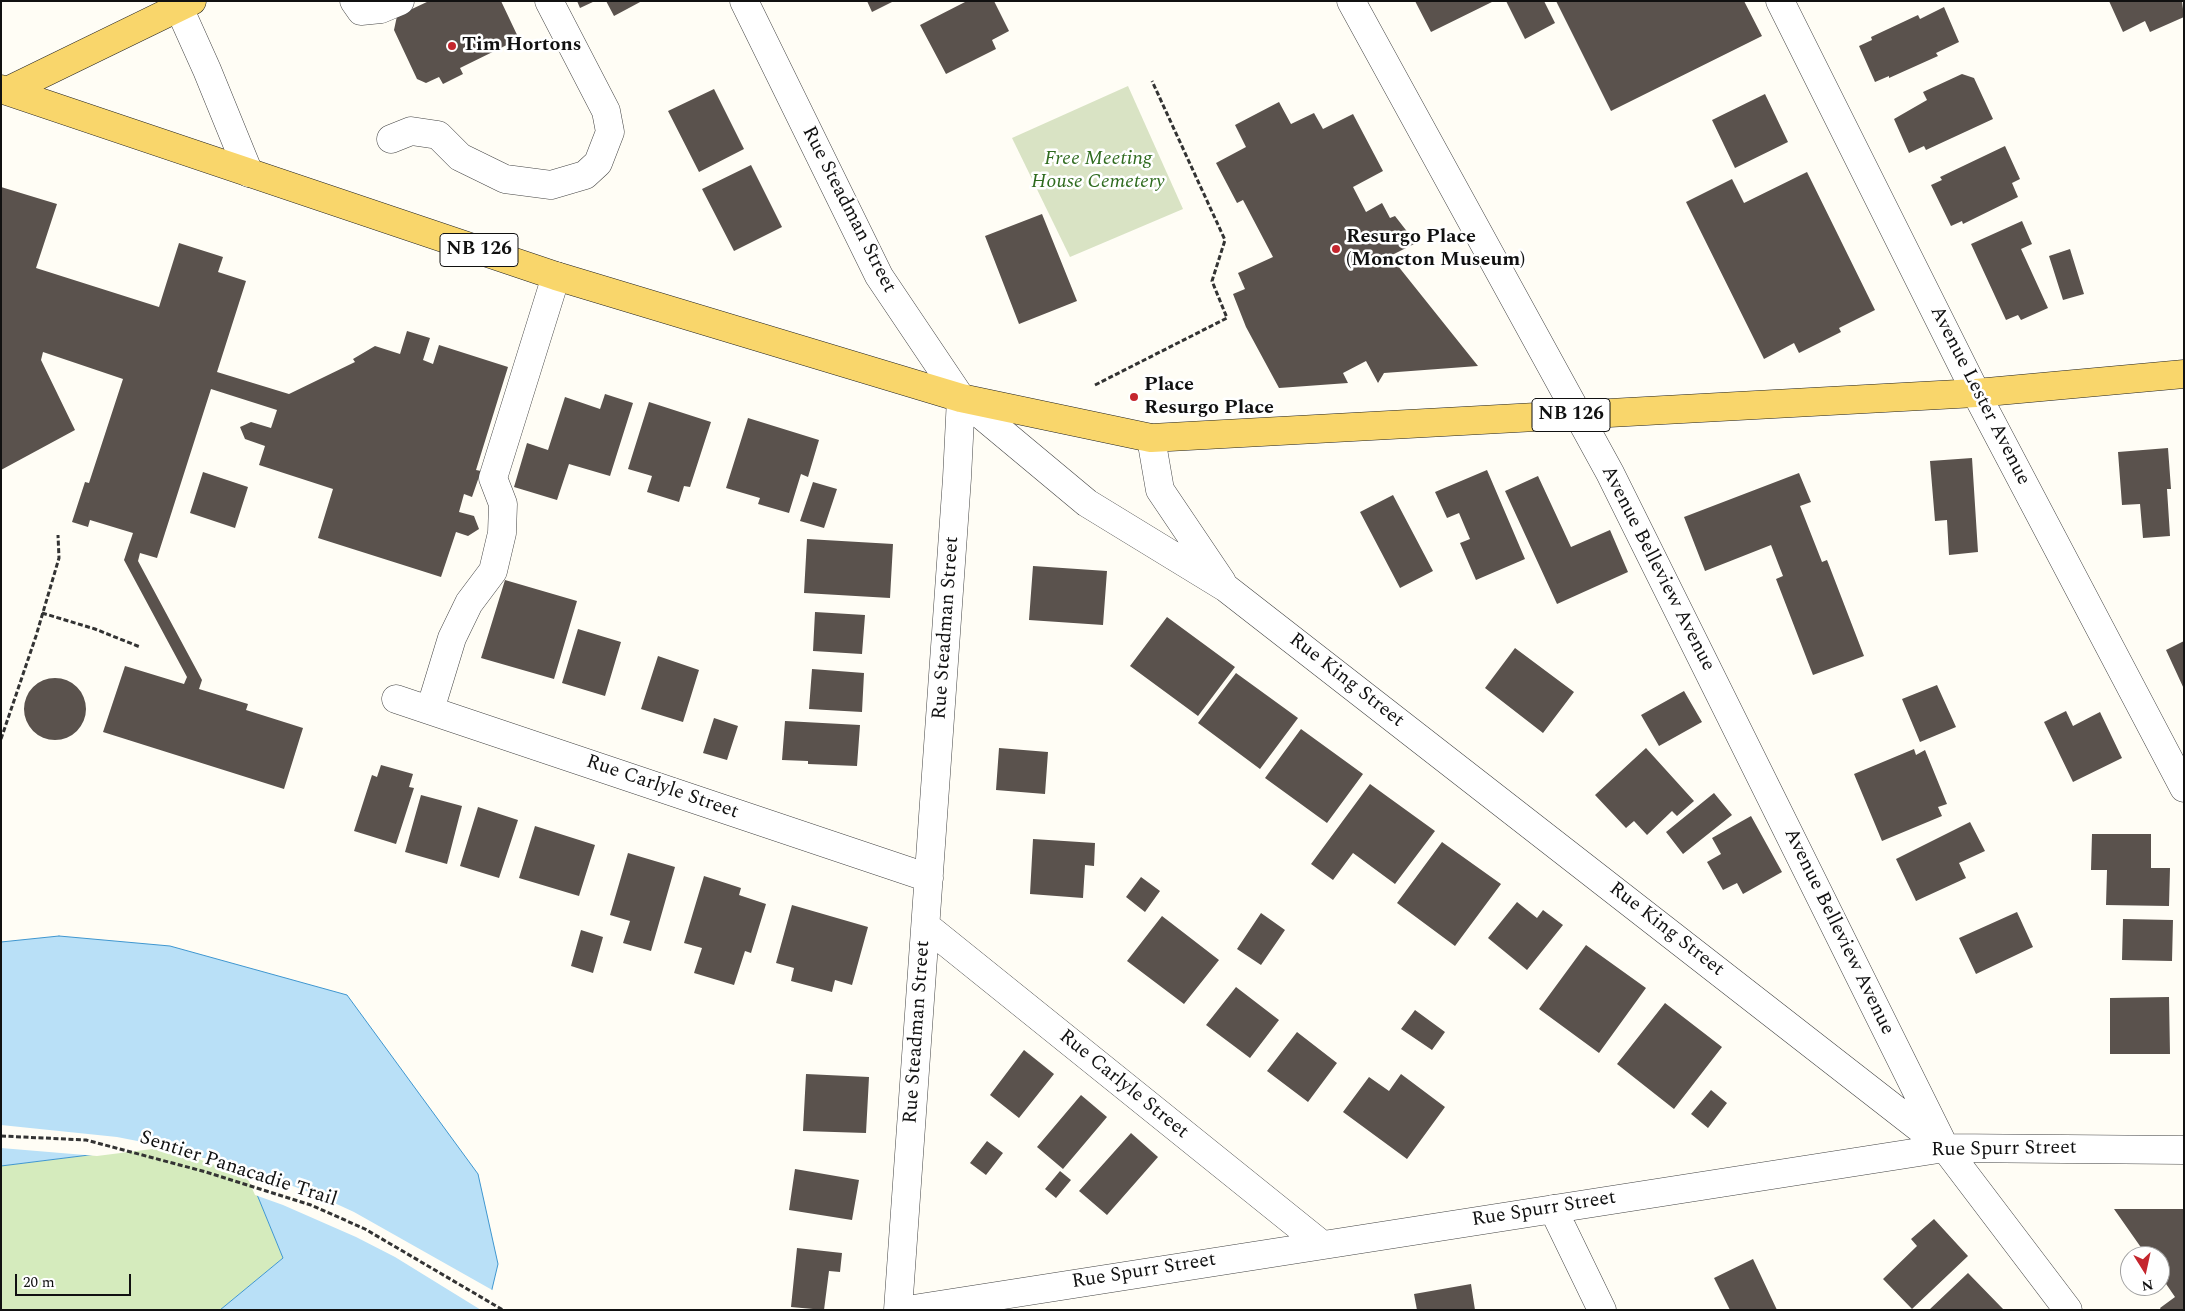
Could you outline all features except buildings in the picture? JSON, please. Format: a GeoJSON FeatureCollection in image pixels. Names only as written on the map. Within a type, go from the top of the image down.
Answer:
{"type":"FeatureCollection","features":[{"type":"Feature","properties":{"kind":"main road"},"geometry":{"type":"LineString","coordinates":[[4,90],[182,3]]}},
{"type":"Feature","properties":{"kind":"main road","name":"NB 126"},"geometry":{"type":"LineString","coordinates":[[4,90],[556,276],[961,398],[1151,438],[1976,393],[2184,374]]}},
{"type":"Feature","properties":{"kind":"street"},"geometry":{"type":"LineString","coordinates":[[354,1],[362,11],[381,10],[400,1]]}},
{"type":"Feature","properties":{"kind":"street"},"geometry":{"type":"LineString","coordinates":[[391,140],[411,131],[438,135],[460,158],[505,179],[551,185],[585,175],[598,163],[610,132],[606,111],[549,1]]}},
{"type":"Feature","properties":{"kind":"street","name":"Rue Steadman Street"},"geometry":{"type":"LineString","coordinates":[[744,1],[879,276],[961,398],[958,478],[898,1310]]}},
{"type":"Feature","properties":{"kind":"street","name":"Avenue Belleview Avenue"},"geometry":{"type":"LineString","coordinates":[[1350,1],[1610,473],[1945,1148]]}},
{"type":"Feature","properties":{"kind":"street","name":"Avenue Lester Avenue"},"geometry":{"type":"LineString","coordinates":[[1780,1],[1976,393],[2184,788]]}},
{"type":"Feature","properties":{"kind":"street"},"geometry":{"type":"LineString","coordinates":[[182,3],[249,173]]}},
{"type":"Feature","properties":{"kind":"street"},"geometry":{"type":"LineString","coordinates":[[430,710],[452,638],[469,602],[493,571],[502,533],[503,504],[492,478],[556,276]]}},
{"type":"Feature","properties":{"kind":"street","name":"Rue King Street"},"geometry":{"type":"LineString","coordinates":[[961,398],[1087,504],[1226,588],[1945,1148],[2068,1310]]}},
{"type":"Feature","properties":{"kind":"street","name":"Rue King Street"},"geometry":{"type":"LineString","coordinates":[[1151,438],[1160,490],[1226,588]]}},
{"type":"Feature","properties":{"kind":"street","name":"Rue Carlyle Street"},"geometry":{"type":"LineString","coordinates":[[396,699],[929,878]]}},
{"type":"Feature","properties":{"kind":"street","name":"Rue Carlyle Street"},"geometry":{"type":"LineString","coordinates":[[926,926],[1321,1244]]}},
{"type":"Feature","properties":{"kind":"street","name":"Rue Spurr Street"},"geometry":{"type":"LineString","coordinates":[[907,1310],[1945,1148],[2184,1150]]}},
{"type":"Feature","properties":{"kind":"street"},"geometry":{"type":"LineString","coordinates":[[1553,1209],[1602,1310]]}},
{"type":"Feature","properties":{"kind":"path"},"geometry":{"type":"LineString","coordinates":[[1095,385],[1227,318],[1212,281],[1225,240],[1152,82]]}},
{"type":"Feature","properties":{"kind":"path"},"geometry":{"type":"LineString","coordinates":[[1,739],[59,558],[58,535]]}},
{"type":"Feature","properties":{"kind":"path"},"geometry":{"type":"LineString","coordinates":[[42,614],[95,629],[140,647]]}},
{"type":"Feature","properties":{"kind":"path","name":"Sentier Panacadie Trail"},"geometry":{"type":"LineString","coordinates":[[1,1136],[86,1140],[206,1172],[310,1205],[365,1230],[503,1310]]}},
{"type":"Feature","properties":{"kind":"green space","name":"Free Meeting House Cemetery"},"geometry":{"type":"Polygon","coordinates":[[[1128,86],[1183,209],[1070,257],[1012,138],[1128,86]]]}},
{"type":"Feature","properties":{"kind":"green space"},"geometry":{"type":"Polygon","coordinates":[[[169,1145],[249,1175],[283,1258],[220,1310],[1,1310],[1,1166],[169,1145]]]}},
{"type":"Feature","properties":{"kind":"water"},"geometry":{"type":"Polygon","coordinates":[[[59,936],[170,946],[347,995],[478,1174],[498,1264],[487,1310],[220,1310],[283,1258],[249,1175],[169,1145],[1,1166],[1,942],[59,936]]]}},
{"type":"Feature","properties":{"kind":"pier"},"geometry":{"type":"Polygon","coordinates":[[[1,1125],[117,1137],[168,1147],[97,1156],[1,1148],[1,1125]]]}},
{"type":"Feature","properties":{"kind":"pier"},"geometry":{"type":"Polygon","coordinates":[[[169,1148],[252,1171],[317,1195],[354,1212],[494,1291],[490,1310],[481,1310],[395,1257],[356,1237],[283,1205],[255,1195],[247,1177],[169,1148]]]}},
{"type":"Feature","properties":{"kind":"place","name":"Tim Hortons"},"geometry":{"type":"Point","coordinates":[452,46]}},
{"type":"Feature","properties":{"kind":"place","name":"Resurgo Place (Moncton Museum)"},"geometry":{"type":"Point","coordinates":[1336,249]}},
{"type":"Feature","properties":{"kind":"place","name":"Place Resurgo Place"},"geometry":{"type":"Point","coordinates":[1134,397]}}]}
